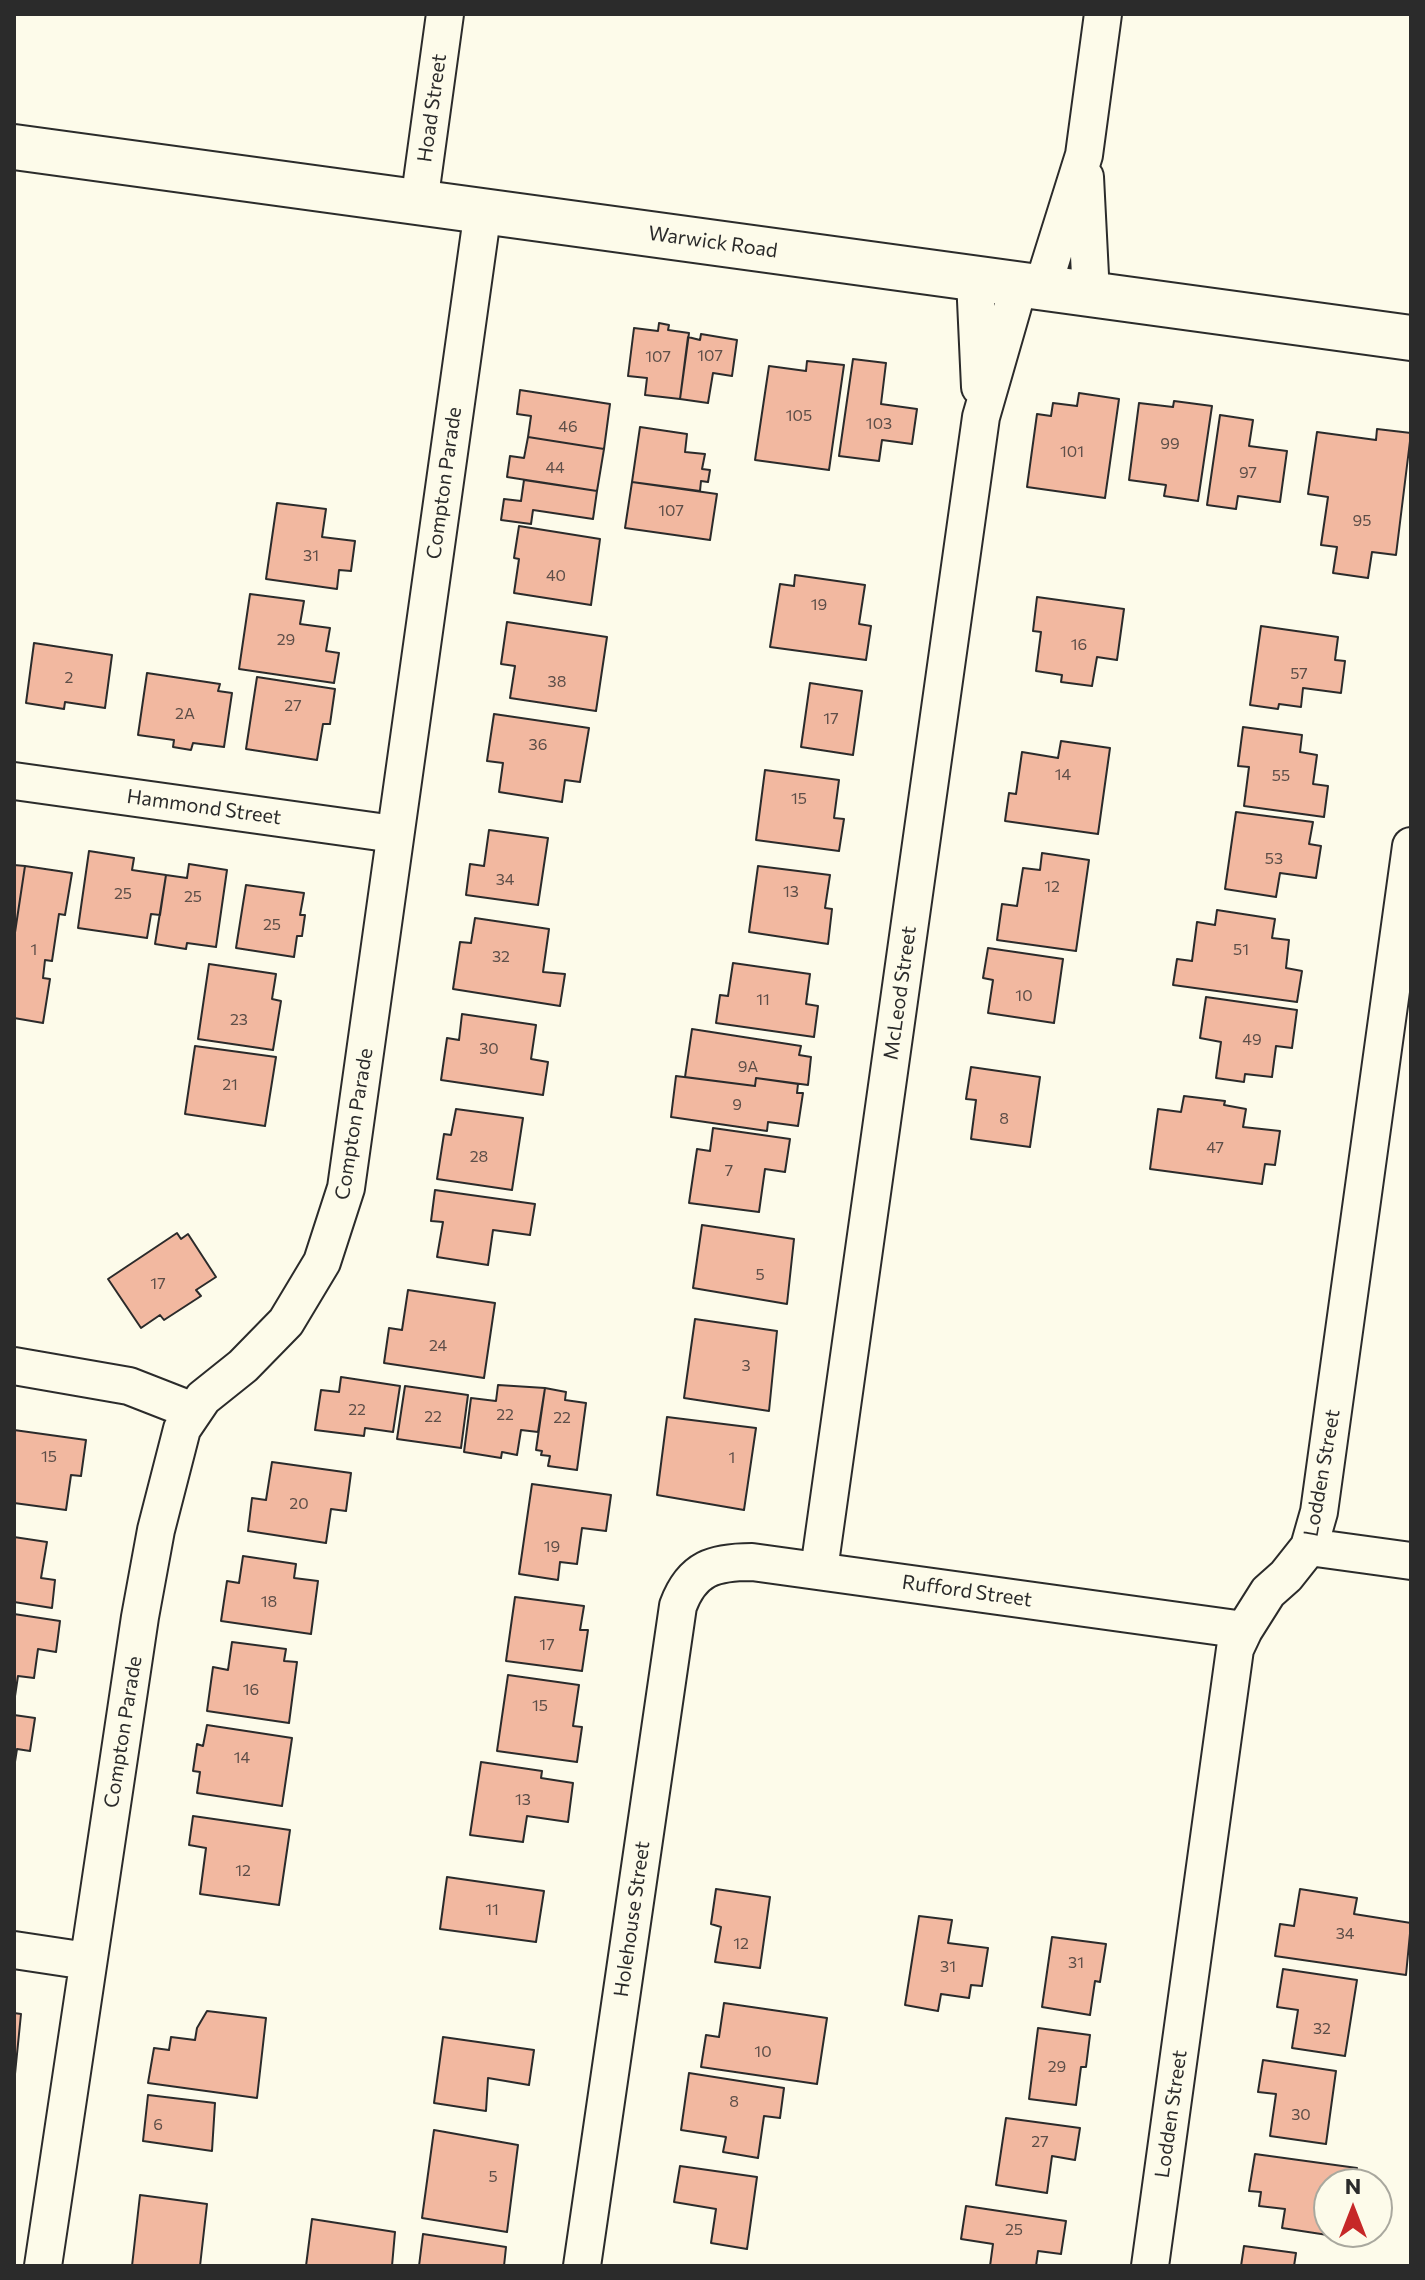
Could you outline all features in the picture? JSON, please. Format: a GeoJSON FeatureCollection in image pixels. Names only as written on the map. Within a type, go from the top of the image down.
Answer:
{"type":"FeatureCollection","features":[{"type":"Feature","properties":{"kind":"street","name":"Hoad Street"},"geometry":{"type":"LineString","coordinates":[[419,203],[445,14]]}},
{"type":"Feature","properties":{"kind":"street"},"geometry":{"type":"LineString","coordinates":[[1091,295],[1084,155],[1103,14]]}},
{"type":"Feature","properties":{"kind":"street","name":"Warwick Road"},"geometry":{"type":"LineString","coordinates":[[14,147],[1411,338]]}},
{"type":"Feature","properties":{"kind":"street","name":"McLeod Street"},"geometry":{"type":"LineString","coordinates":[[981,417],[1084,155]]}},
{"type":"Feature","properties":{"kind":"street","name":"Compton Parade"},"geometry":{"type":"LineString","coordinates":[[43,2266],[87,1961],[151,1559],[182,1429],[203,1398],[243,1366],[286,1322],[322,1262],[335,1227],[353,1146],[483,210]]}},
{"type":"Feature","properties":{"kind":"street","name":"McLeod Street"},"geometry":{"type":"LineString","coordinates":[[819,1570],[981,417],[975,279]]}},
{"type":"Feature","properties":{"kind":"street","name":"Hammond Street"},"geometry":{"type":"LineString","coordinates":[[14,781],[394,834]]}},
{"type":"Feature","properties":{"kind":"street","name":"Lodden Street"},"geometry":{"type":"LineString","coordinates":[[1150,2266],[1235,1649],[1268,1592],[1286,1576],[1309,1547],[1319,1512],[1403,955],[1411,846]]}},
{"type":"Feature","properties":{"kind":"street"},"geometry":{"type":"LineString","coordinates":[[14,1366],[129,1386],[193,1411]]}},
{"type":"Feature","properties":{"kind":"street"},"geometry":{"type":"LineString","coordinates":[[1309,1547],[1411,1561]]}},
{"type":"Feature","properties":{"kind":"street","name":"Rufford Street"},"geometry":{"type":"LineString","coordinates":[[694,1577],[706,1568],[735,1562],[819,1570],[1244,1630]]}},
{"type":"Feature","properties":{"kind":"street","name":"Holehouse Street"},"geometry":{"type":"LineString","coordinates":[[582,2266],[678,1606],[683,1591],[694,1577]]}},
{"type":"Feature","properties":{"kind":"street"},"geometry":{"type":"LineString","coordinates":[[14,1950],[87,1961]]}},
{"type":"Feature","properties":{"kind":"building"},"geometry":{"type":"Polygon","coordinates":[[[659,323],[669,325],[668,330],[689,333],[680,399],[645,395],[647,378],[628,376],[634,328],[658,331],[659,323]]]}},
{"type":"Feature","properties":{"kind":"building"},"geometry":{"type":"Polygon","coordinates":[[[701,334],[737,340],[732,376],[713,373],[708,403],[680,399],[688,337],[700,340],[701,334]]]}},
{"type":"Feature","properties":{"kind":"building"},"geometry":{"type":"Polygon","coordinates":[[[853,359],[886,363],[881,404],[917,409],[912,444],[882,440],[879,461],[839,456],[853,359]]]}},
{"type":"Feature","properties":{"kind":"building"},"geometry":{"type":"Polygon","coordinates":[[[807,361],[844,365],[829,470],[755,460],[769,366],[806,371],[807,361]]]}},
{"type":"Feature","properties":{"kind":"building"},"geometry":{"type":"Polygon","coordinates":[[[520,390],[610,404],[604,449],[528,437],[531,416],[517,414],[520,390]]]}},
{"type":"Feature","properties":{"kind":"building"},"geometry":{"type":"Polygon","coordinates":[[[1079,393],[1119,399],[1105,498],[1027,487],[1037,414],[1051,416],[1053,403],[1077,406],[1079,393]]]}},
{"type":"Feature","properties":{"kind":"building"},"geometry":{"type":"Polygon","coordinates":[[[1174,401],[1212,406],[1198,501],[1164,496],[1166,485],[1129,480],[1139,403],[1173,407],[1174,401]]]}},
{"type":"Feature","properties":{"kind":"building"},"geometry":{"type":"Polygon","coordinates":[[[1220,415],[1253,420],[1249,446],[1287,451],[1280,502],[1238,496],[1236,509],[1207,505],[1220,415]]]}},
{"type":"Feature","properties":{"kind":"building"},"geometry":{"type":"Polygon","coordinates":[[[640,427],[687,434],[685,452],[705,454],[702,469],[710,470],[708,482],[701,481],[700,491],[632,482],[640,427]]]}},
{"type":"Feature","properties":{"kind":"building"},"geometry":{"type":"Polygon","coordinates":[[[1377,429],[1411,433],[1396,555],[1372,552],[1368,578],[1333,573],[1337,547],[1321,545],[1328,497],[1308,494],[1317,432],[1376,440],[1377,429]]]}},
{"type":"Feature","properties":{"kind":"building"},"geometry":{"type":"Polygon","coordinates":[[[528,437],[604,449],[597,491],[507,477],[510,456],[524,458],[528,437]]]}},
{"type":"Feature","properties":{"kind":"building"},"geometry":{"type":"Polygon","coordinates":[[[524,480],[597,491],[593,519],[533,510],[531,524],[501,520],[504,499],[521,501],[524,480]]]}},
{"type":"Feature","properties":{"kind":"building"},"geometry":{"type":"Polygon","coordinates":[[[632,482],[717,494],[710,540],[625,528],[632,482]]]}},
{"type":"Feature","properties":{"kind":"building"},"geometry":{"type":"Polygon","coordinates":[[[277,503],[326,509],[322,537],[355,541],[351,571],[339,570],[337,589],[266,579],[277,503]]]}},
{"type":"Feature","properties":{"kind":"building"},"geometry":{"type":"Polygon","coordinates":[[[519,526],[600,539],[591,605],[514,593],[519,559],[514,558],[519,526]]]}},
{"type":"Feature","properties":{"kind":"building"},"geometry":{"type":"Polygon","coordinates":[[[795,575],[865,585],[859,624],[871,626],[866,660],[770,647],[780,584],[794,586],[795,575]]]}},
{"type":"Feature","properties":{"kind":"building"},"geometry":{"type":"Polygon","coordinates":[[[250,594],[304,601],[300,624],[330,628],[326,651],[339,653],[334,683],[239,669],[250,594]]]}},
{"type":"Feature","properties":{"kind":"building"},"geometry":{"type":"Polygon","coordinates":[[[1037,597],[1124,609],[1117,660],[1097,657],[1092,686],[1061,682],[1062,675],[1036,671],[1041,632],[1033,631],[1037,597]]]}},
{"type":"Feature","properties":{"kind":"building"},"geometry":{"type":"Polygon","coordinates":[[[507,622],[607,637],[596,711],[510,698],[515,666],[501,664],[507,622]]]}},
{"type":"Feature","properties":{"kind":"building"},"geometry":{"type":"Polygon","coordinates":[[[1261,626],[1338,637],[1335,660],[1345,661],[1341,693],[1303,688],[1301,707],[1279,704],[1278,709],[1250,705],[1261,626]]]}},
{"type":"Feature","properties":{"kind":"building"},"geometry":{"type":"Polygon","coordinates":[[[34,643],[112,655],[105,708],[65,702],[64,709],[26,703],[34,643]]]}},
{"type":"Feature","properties":{"kind":"building"},"geometry":{"type":"Polygon","coordinates":[[[147,673],[220,684],[218,691],[232,693],[224,747],[193,743],[191,750],[173,747],[174,740],[138,735],[147,673]]]}},
{"type":"Feature","properties":{"kind":"building"},"geometry":{"type":"Polygon","coordinates":[[[257,677],[335,689],[330,724],[323,724],[317,760],[246,749],[257,677]]]}},
{"type":"Feature","properties":{"kind":"building"},"geometry":{"type":"Polygon","coordinates":[[[810,683],[862,691],[853,755],[801,747],[810,683]]]}},
{"type":"Feature","properties":{"kind":"building"},"geometry":{"type":"Polygon","coordinates":[[[494,714],[589,728],[580,782],[565,780],[562,802],[499,792],[503,763],[487,761],[494,714]]]}},
{"type":"Feature","properties":{"kind":"building"},"geometry":{"type":"Polygon","coordinates":[[[1243,727],[1302,735],[1300,752],[1317,755],[1313,784],[1328,786],[1324,817],[1244,806],[1249,767],[1238,766],[1243,727]]]}},
{"type":"Feature","properties":{"kind":"building"},"geometry":{"type":"Polygon","coordinates":[[[1061,741],[1110,748],[1098,834],[1005,821],[1009,793],[1016,794],[1022,752],[1058,758],[1061,741]]]}},
{"type":"Feature","properties":{"kind":"building"},"geometry":{"type":"Polygon","coordinates":[[[765,770],[839,780],[834,818],[844,819],[839,851],[756,840],[765,770]]]}},
{"type":"Feature","properties":{"kind":"building"},"geometry":{"type":"Polygon","coordinates":[[[1236,812],[1313,822],[1309,844],[1321,846],[1316,878],[1280,873],[1276,897],[1225,889],[1236,812]]]}},
{"type":"Feature","properties":{"kind":"building"},"geometry":{"type":"Polygon","coordinates":[[[489,830],[548,838],[538,905],[466,895],[470,864],[484,866],[489,830]]]}},
{"type":"Feature","properties":{"kind":"building"},"geometry":{"type":"Polygon","coordinates":[[[89,851],[134,858],[132,870],[166,875],[160,915],[151,914],[147,938],[78,928],[89,851]]]}},
{"type":"Feature","properties":{"kind":"building"},"geometry":{"type":"Polygon","coordinates":[[[1042,853],[1089,860],[1076,951],[997,940],[1002,904],[1017,906],[1023,868],[1040,870],[1042,853]]]}},
{"type":"Feature","properties":{"kind":"building"},"geometry":{"type":"Polygon","coordinates":[[[189,864],[227,870],[216,947],[187,943],[186,949],[155,944],[166,875],[187,878],[189,864]]]}},
{"type":"Feature","properties":{"kind":"building"},"geometry":{"type":"Polygon","coordinates":[[[14,865],[25,866],[14,939],[14,865]]]}},
{"type":"Feature","properties":{"kind":"building"},"geometry":{"type":"Polygon","coordinates":[[[25,866],[72,873],[65,915],[59,914],[52,961],[45,960],[43,978],[50,979],[43,1023],[14,1018],[14,939],[25,866]]]}},
{"type":"Feature","properties":{"kind":"building"},"geometry":{"type":"Polygon","coordinates":[[[758,866],[830,875],[825,908],[832,909],[828,944],[749,932],[758,866]]]}},
{"type":"Feature","properties":{"kind":"building"},"geometry":{"type":"Polygon","coordinates":[[[246,885],[304,893],[300,915],[305,915],[302,936],[297,936],[294,957],[236,948],[246,885]]]}},
{"type":"Feature","properties":{"kind":"building"},"geometry":{"type":"Polygon","coordinates":[[[1217,910],[1275,919],[1272,938],[1289,940],[1286,968],[1302,971],[1297,1002],[1173,985],[1177,959],[1192,961],[1197,922],[1215,925],[1217,910]]]}},
{"type":"Feature","properties":{"kind":"building"},"geometry":{"type":"Polygon","coordinates":[[[475,918],[549,929],[543,972],[565,974],[560,1006],[453,989],[460,942],[471,943],[475,918]]]}},
{"type":"Feature","properties":{"kind":"building"},"geometry":{"type":"Polygon","coordinates":[[[988,948],[1063,959],[1054,1023],[988,1013],[993,980],[983,978],[988,948]]]}},
{"type":"Feature","properties":{"kind":"building"},"geometry":{"type":"Polygon","coordinates":[[[733,963],[810,974],[806,1004],[818,1006],[814,1037],[716,1023],[720,995],[728,996],[733,963]]]}},
{"type":"Feature","properties":{"kind":"building"},"geometry":{"type":"Polygon","coordinates":[[[209,964],[276,974],[272,999],[281,1001],[273,1050],[198,1039],[209,964]]]}},
{"type":"Feature","properties":{"kind":"building"},"geometry":{"type":"Polygon","coordinates":[[[1206,997],[1297,1010],[1292,1048],[1276,1046],[1272,1077],[1245,1074],[1244,1082],[1216,1078],[1221,1042],[1200,1038],[1206,997]]]}},
{"type":"Feature","properties":{"kind":"building"},"geometry":{"type":"Polygon","coordinates":[[[462,1014],[536,1025],[531,1059],[548,1062],[543,1095],[441,1080],[447,1038],[459,1040],[462,1014]]]}},
{"type":"Feature","properties":{"kind":"building"},"geometry":{"type":"Polygon","coordinates":[[[692,1029],[801,1046],[799,1055],[811,1057],[808,1085],[756,1078],[755,1086],[685,1077],[692,1029]]]}},
{"type":"Feature","properties":{"kind":"building"},"geometry":{"type":"Polygon","coordinates":[[[195,1046],[276,1057],[265,1126],[185,1114],[195,1046]]]}},
{"type":"Feature","properties":{"kind":"building"},"geometry":{"type":"Polygon","coordinates":[[[971,1067],[1040,1077],[1030,1147],[971,1139],[976,1100],[966,1099],[971,1067]]]}},
{"type":"Feature","properties":{"kind":"building"},"geometry":{"type":"Polygon","coordinates":[[[676,1076],[755,1086],[756,1078],[798,1084],[797,1093],[803,1093],[798,1126],[768,1122],[767,1131],[671,1117],[676,1076]]]}},
{"type":"Feature","properties":{"kind":"building"},"geometry":{"type":"Polygon","coordinates":[[[1184,1096],[1225,1101],[1224,1105],[1246,1109],[1243,1127],[1280,1131],[1275,1165],[1265,1164],[1262,1184],[1150,1169],[1158,1109],[1181,1112],[1184,1096]]]}},
{"type":"Feature","properties":{"kind":"building"},"geometry":{"type":"Polygon","coordinates":[[[456,1109],[523,1118],[512,1190],[437,1179],[444,1134],[451,1135],[456,1109]]]}},
{"type":"Feature","properties":{"kind":"building"},"geometry":{"type":"Polygon","coordinates":[[[713,1128],[790,1139],[785,1172],[765,1169],[759,1212],[689,1203],[697,1149],[710,1151],[713,1128]]]}},
{"type":"Feature","properties":{"kind":"building"},"geometry":{"type":"Polygon","coordinates":[[[435,1190],[535,1204],[530,1235],[493,1230],[488,1265],[437,1257],[443,1222],[431,1221],[435,1190]]]}},
{"type":"Feature","properties":{"kind":"building"},"geometry":{"type":"Polygon","coordinates":[[[702,1225],[794,1239],[787,1304],[693,1288],[702,1225]]]}},
{"type":"Feature","properties":{"kind":"building"},"geometry":{"type":"Polygon","coordinates":[[[177,1233],[181,1239],[188,1234],[216,1277],[196,1290],[201,1296],[164,1320],[160,1315],[141,1328],[108,1279],[177,1233]]]}},
{"type":"Feature","properties":{"kind":"building"},"geometry":{"type":"Polygon","coordinates":[[[408,1290],[495,1303],[484,1378],[384,1363],[389,1328],[402,1330],[408,1290]]]}},
{"type":"Feature","properties":{"kind":"building"},"geometry":{"type":"Polygon","coordinates":[[[695,1319],[777,1331],[769,1411],[684,1398],[695,1319]]]}},
{"type":"Feature","properties":{"kind":"building"},"geometry":{"type":"Polygon","coordinates":[[[341,1377],[400,1386],[393,1432],[365,1428],[364,1436],[315,1430],[321,1390],[339,1392],[341,1377]]]}},
{"type":"Feature","properties":{"kind":"building"},"geometry":{"type":"Polygon","coordinates":[[[498,1385],[545,1388],[538,1432],[521,1430],[517,1455],[502,1452],[501,1458],[464,1452],[471,1398],[496,1401],[498,1385]]]}},
{"type":"Feature","properties":{"kind":"building"},"geometry":{"type":"Polygon","coordinates":[[[405,1386],[468,1395],[461,1448],[397,1439],[405,1386]]]}},
{"type":"Feature","properties":{"kind":"building"},"geometry":{"type":"Polygon","coordinates":[[[545,1388],[566,1392],[565,1400],[586,1403],[577,1470],[548,1466],[550,1456],[541,1455],[542,1451],[536,1450],[545,1388]]]}},
{"type":"Feature","properties":{"kind":"building"},"geometry":{"type":"Polygon","coordinates":[[[667,1417],[756,1428],[744,1510],[657,1495],[667,1417]]]}},
{"type":"Feature","properties":{"kind":"building"},"geometry":{"type":"Polygon","coordinates":[[[14,1430],[86,1440],[81,1476],[71,1475],[66,1510],[14,1503],[14,1430]]]}},
{"type":"Feature","properties":{"kind":"building"},"geometry":{"type":"Polygon","coordinates":[[[272,1462],[351,1473],[346,1511],[331,1509],[326,1543],[248,1531],[252,1498],[266,1500],[272,1462]]]}},
{"type":"Feature","properties":{"kind":"building"},"geometry":{"type":"Polygon","coordinates":[[[532,1484],[611,1495],[606,1531],[582,1528],[577,1564],[560,1562],[558,1580],[519,1574],[532,1484]]]}},
{"type":"Feature","properties":{"kind":"building"},"geometry":{"type":"Polygon","coordinates":[[[14,1537],[47,1542],[41,1578],[55,1580],[52,1608],[14,1602],[14,1537]]]}},
{"type":"Feature","properties":{"kind":"building"},"geometry":{"type":"Polygon","coordinates":[[[243,1556],[296,1564],[294,1578],[318,1581],[311,1634],[221,1621],[227,1581],[239,1583],[243,1556]]]}},
{"type":"Feature","properties":{"kind":"building"},"geometry":{"type":"Polygon","coordinates":[[[515,1597],[584,1606],[580,1630],[588,1630],[582,1671],[506,1661],[515,1597]]]}},
{"type":"Feature","properties":{"kind":"building"},"geometry":{"type":"Polygon","coordinates":[[[14,1614],[60,1621],[56,1652],[38,1649],[34,1678],[18,1676],[15,1696],[14,1614]]]}},
{"type":"Feature","properties":{"kind":"building"},"geometry":{"type":"Polygon","coordinates":[[[232,1642],[286,1649],[284,1661],[297,1662],[289,1723],[207,1711],[213,1667],[228,1670],[232,1642]]]}},
{"type":"Feature","properties":{"kind":"building"},"geometry":{"type":"Polygon","coordinates":[[[508,1675],[579,1685],[573,1726],[582,1727],[577,1762],[497,1751],[508,1675]]]}},
{"type":"Feature","properties":{"kind":"building"},"geometry":{"type":"Polygon","coordinates":[[[14,1715],[35,1718],[30,1751],[17,1749],[14,1768],[14,1715]]]}},
{"type":"Feature","properties":{"kind":"building"},"geometry":{"type":"Polygon","coordinates":[[[207,1725],[292,1738],[282,1806],[197,1793],[200,1772],[193,1771],[197,1744],[203,1746],[207,1725]]]}},
{"type":"Feature","properties":{"kind":"building"},"geometry":{"type":"Polygon","coordinates":[[[481,1762],[542,1771],[541,1778],[573,1783],[568,1822],[527,1816],[523,1842],[470,1835],[481,1762]]]}},
{"type":"Feature","properties":{"kind":"building"},"geometry":{"type":"Polygon","coordinates":[[[193,1816],[290,1830],[279,1905],[200,1894],[206,1848],[189,1845],[193,1816]]]}},
{"type":"Feature","properties":{"kind":"building"},"geometry":{"type":"Polygon","coordinates":[[[447,1877],[544,1891],[536,1942],[440,1929],[447,1877]]]}},
{"type":"Feature","properties":{"kind":"building"},"geometry":{"type":"Polygon","coordinates":[[[716,1889],[770,1897],[760,1968],[715,1962],[721,1927],[711,1924],[716,1889]]]}},
{"type":"Feature","properties":{"kind":"building"},"geometry":{"type":"Polygon","coordinates":[[[1300,1889],[1357,1898],[1354,1914],[1411,1923],[1406,1975],[1275,1956],[1280,1924],[1294,1926],[1300,1889]]]}},
{"type":"Feature","properties":{"kind":"building"},"geometry":{"type":"Polygon","coordinates":[[[919,1916],[952,1920],[948,1943],[988,1948],[982,1986],[971,1985],[969,1998],[941,1994],[938,2011],[905,2005],[919,1916]]]}},
{"type":"Feature","properties":{"kind":"building"},"geometry":{"type":"Polygon","coordinates":[[[1052,1937],[1106,1944],[1100,1982],[1095,1981],[1090,2015],[1042,2007],[1052,1937]]]}},
{"type":"Feature","properties":{"kind":"building"},"geometry":{"type":"Polygon","coordinates":[[[1283,1969],[1357,1980],[1345,2056],[1292,2048],[1298,2010],[1277,2007],[1283,1969]]]}},
{"type":"Feature","properties":{"kind":"building"},"geometry":{"type":"Polygon","coordinates":[[[724,2003],[827,2018],[817,2084],[701,2067],[706,2035],[719,2037],[724,2003]]]}},
{"type":"Feature","properties":{"kind":"building"},"geometry":{"type":"Polygon","coordinates":[[[207,2011],[266,2018],[257,2098],[148,2083],[154,2048],[169,2050],[171,2037],[195,2040],[197,2028],[207,2011]]]}},
{"type":"Feature","properties":{"kind":"building"},"geometry":{"type":"Polygon","coordinates":[[[14,2013],[21,2014],[14,2084],[14,2013]]]}},
{"type":"Feature","properties":{"kind":"building"},"geometry":{"type":"Polygon","coordinates":[[[1038,2028],[1090,2035],[1086,2067],[1081,2067],[1076,2105],[1029,2099],[1038,2028]]]}},
{"type":"Feature","properties":{"kind":"building"},"geometry":{"type":"Polygon","coordinates":[[[443,2037],[534,2050],[529,2085],[488,2078],[486,2111],[434,2103],[443,2037]]]}},
{"type":"Feature","properties":{"kind":"building"},"geometry":{"type":"Polygon","coordinates":[[[1263,2060],[1336,2071],[1326,2144],[1270,2136],[1276,2094],[1258,2092],[1263,2060]]]}},
{"type":"Feature","properties":{"kind":"building"},"geometry":{"type":"Polygon","coordinates":[[[689,2073],[784,2088],[780,2118],[764,2116],[758,2158],[723,2152],[726,2137],[681,2130],[689,2073]]]}},
{"type":"Feature","properties":{"kind":"building"},"geometry":{"type":"Polygon","coordinates":[[[148,2095],[215,2103],[212,2151],[143,2141],[148,2095]]]}},
{"type":"Feature","properties":{"kind":"building"},"geometry":{"type":"Polygon","coordinates":[[[1006,2118],[1080,2128],[1075,2160],[1052,2156],[1047,2193],[996,2185],[1006,2118]]]}},
{"type":"Feature","properties":{"kind":"building"},"geometry":{"type":"Polygon","coordinates":[[[434,2130],[518,2145],[507,2232],[422,2218],[434,2130]]]}},
{"type":"Feature","properties":{"kind":"building"},"geometry":{"type":"Polygon","coordinates":[[[1255,2154],[1357,2168],[1313,2168],[1313,2233],[1282,2228],[1285,2209],[1259,2206],[1261,2192],[1249,2191],[1255,2154]]]}},
{"type":"Feature","properties":{"kind":"building"},"geometry":{"type":"Polygon","coordinates":[[[680,2166],[757,2177],[747,2249],[711,2243],[716,2209],[674,2202],[680,2166]]]}},
{"type":"Feature","properties":{"kind":"building"},"geometry":{"type":"Polygon","coordinates":[[[140,2195],[207,2204],[200,2266],[132,2266],[140,2195]]]}},
{"type":"Feature","properties":{"kind":"building"},"geometry":{"type":"Polygon","coordinates":[[[966,2206],[1066,2221],[1061,2254],[1038,2251],[1036,2266],[990,2266],[993,2244],[961,2239],[966,2206]]]}},
{"type":"Feature","properties":{"kind":"building"},"geometry":{"type":"Polygon","coordinates":[[[312,2219],[395,2232],[392,2266],[306,2266],[312,2219]]]}},
{"type":"Feature","properties":{"kind":"building"},"geometry":{"type":"Polygon","coordinates":[[[423,2234],[506,2247],[504,2266],[419,2266],[423,2234]]]}},
{"type":"Feature","properties":{"kind":"building"},"geometry":{"type":"Polygon","coordinates":[[[1244,2246],[1296,2253],[1294,2266],[1241,2266],[1244,2246]]]}}]}
